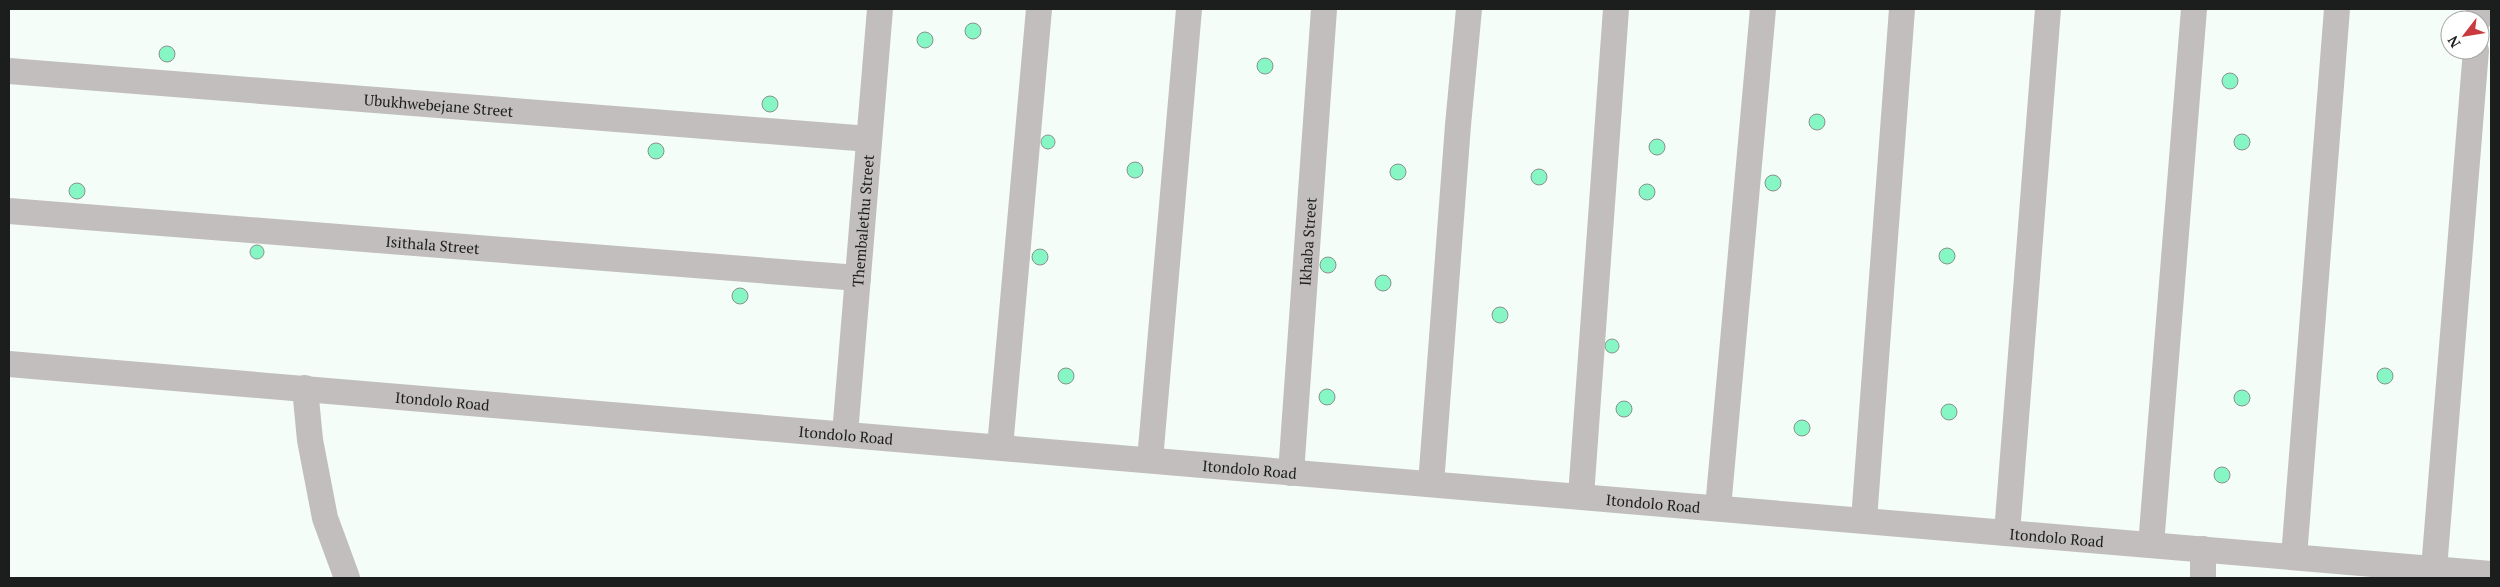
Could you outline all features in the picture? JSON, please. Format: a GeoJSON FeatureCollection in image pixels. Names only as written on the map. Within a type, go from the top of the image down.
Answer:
{"type":"FeatureCollection","features":[{"type":"Feature","properties":{"kind":"street","name":"Thembalethu Street"},"geometry":{"type":"LineString","coordinates":[[844,434],[880,9]]}},
{"type":"Feature","properties":{"kind":"street"},"geometry":{"type":"LineString","coordinates":[[1000,447],[1039,9]]}},
{"type":"Feature","properties":{"kind":"street"},"geometry":{"type":"LineString","coordinates":[[1150,460],[1189,9]]}},
{"type":"Feature","properties":{"kind":"street","name":"Ikhaba Street"},"geometry":{"type":"LineString","coordinates":[[1291,473],[1324,9]]}},
{"type":"Feature","properties":{"kind":"street"},"geometry":{"type":"LineString","coordinates":[[1431,484],[1458,125],[1469,9]]}},
{"type":"Feature","properties":{"kind":"street"},"geometry":{"type":"LineString","coordinates":[[1581,496],[1616,9]]}},
{"type":"Feature","properties":{"kind":"street"},"geometry":{"type":"LineString","coordinates":[[1718,508],[1763,9]]}},
{"type":"Feature","properties":{"kind":"street"},"geometry":{"type":"LineString","coordinates":[[1864,520],[1902,9]]}},
{"type":"Feature","properties":{"kind":"street"},"geometry":{"type":"LineString","coordinates":[[2007,533],[2048,9]]}},
{"type":"Feature","properties":{"kind":"street"},"geometry":{"type":"LineString","coordinates":[[2151,545],[2194,9]]}},
{"type":"Feature","properties":{"kind":"street"},"geometry":{"type":"LineString","coordinates":[[2294,557],[2338,9]]}},
{"type":"Feature","properties":{"kind":"street"},"geometry":{"type":"LineString","coordinates":[[2434,569],[2475,60]]}},
{"type":"Feature","properties":{"kind":"street","name":"Ubukhwebejane Street"},"geometry":{"type":"LineString","coordinates":[[9,71],[869,139]]}},
{"type":"Feature","properties":{"kind":"street","name":"Isithala Street"},"geometry":{"type":"LineString","coordinates":[[9,211],[858,278]]}},
{"type":"Feature","properties":{"kind":"street","name":"Itondolo Road"},"geometry":{"type":"LineString","coordinates":[[9,364],[2491,574]]}},
{"type":"Feature","properties":{"kind":"street"},"geometry":{"type":"LineString","coordinates":[[305,388],[310,440],[325,518],[347,578]]}},
{"type":"Feature","properties":{"kind":"street"},"geometry":{"type":"LineString","coordinates":[[2203,549],[2203,578]]}},
{"type":"Feature","properties":{"kind":"building"},"geometry":{"type":"Polygon","coordinates":[[[973,23],[981,31],[973,39],[965,31],[973,23]]]}},
{"type":"Feature","properties":{"kind":"building"},"geometry":{"type":"Polygon","coordinates":[[[925,32],[933,40],[925,48],[917,40],[925,32]]]}},
{"type":"Feature","properties":{"kind":"building"},"geometry":{"type":"Polygon","coordinates":[[[167,46],[175,54],[167,62],[159,54],[167,46]]]}},
{"type":"Feature","properties":{"kind":"building"},"geometry":{"type":"Polygon","coordinates":[[[1265,58],[1273,66],[1265,74],[1257,66],[1265,58]]]}},
{"type":"Feature","properties":{"kind":"building"},"geometry":{"type":"Polygon","coordinates":[[[2230,73],[2238,81],[2230,89],[2222,81],[2230,73]]]}},
{"type":"Feature","properties":{"kind":"building"},"geometry":{"type":"Polygon","coordinates":[[[770,96],[778,104],[770,112],[762,104],[770,96]]]}},
{"type":"Feature","properties":{"kind":"building"},"geometry":{"type":"Polygon","coordinates":[[[1817,114],[1825,122],[1817,130],[1809,122],[1817,114]]]}},
{"type":"Feature","properties":{"kind":"building"},"geometry":{"type":"Polygon","coordinates":[[[2242,134],[2250,142],[2242,150],[2234,142],[2242,134]]]}},
{"type":"Feature","properties":{"kind":"building"},"geometry":{"type":"Polygon","coordinates":[[[1045,135],[1051,135],[1055,142],[1051,149],[1045,149],[1041,145],[1041,139],[1045,135]]]}},
{"type":"Feature","properties":{"kind":"building"},"geometry":{"type":"Polygon","coordinates":[[[1657,139],[1665,147],[1657,155],[1649,147],[1657,139]]]}},
{"type":"Feature","properties":{"kind":"building"},"geometry":{"type":"Polygon","coordinates":[[[656,143],[664,151],[656,159],[648,151],[656,143]]]}},
{"type":"Feature","properties":{"kind":"building"},"geometry":{"type":"Polygon","coordinates":[[[1135,162],[1143,170],[1135,178],[1127,170],[1135,162]]]}},
{"type":"Feature","properties":{"kind":"building"},"geometry":{"type":"Polygon","coordinates":[[[1398,164],[1406,172],[1398,180],[1390,172],[1398,164]]]}},
{"type":"Feature","properties":{"kind":"building"},"geometry":{"type":"Polygon","coordinates":[[[1539,169],[1547,177],[1539,185],[1531,177],[1539,169]]]}},
{"type":"Feature","properties":{"kind":"building"},"geometry":{"type":"Polygon","coordinates":[[[1773,175],[1781,183],[1773,191],[1765,183],[1773,175]]]}},
{"type":"Feature","properties":{"kind":"building"},"geometry":{"type":"Polygon","coordinates":[[[77,183],[85,191],[77,199],[69,191],[77,183]]]}},
{"type":"Feature","properties":{"kind":"building"},"geometry":{"type":"Polygon","coordinates":[[[1647,184],[1655,192],[1647,200],[1639,192],[1647,184]]]}},
{"type":"Feature","properties":{"kind":"building"},"geometry":{"type":"Polygon","coordinates":[[[254,245],[260,245],[264,252],[260,259],[254,259],[250,255],[250,249],[254,245]]]}},
{"type":"Feature","properties":{"kind":"building"},"geometry":{"type":"Polygon","coordinates":[[[1947,248],[1955,256],[1947,264],[1939,256],[1947,248]]]}},
{"type":"Feature","properties":{"kind":"building"},"geometry":{"type":"Polygon","coordinates":[[[1040,249],[1048,257],[1040,265],[1032,257],[1040,249]]]}},
{"type":"Feature","properties":{"kind":"building"},"geometry":{"type":"Polygon","coordinates":[[[1328,257],[1336,265],[1328,273],[1320,265],[1328,257]]]}},
{"type":"Feature","properties":{"kind":"building"},"geometry":{"type":"Polygon","coordinates":[[[1383,275],[1391,283],[1383,291],[1375,283],[1383,275]]]}},
{"type":"Feature","properties":{"kind":"building"},"geometry":{"type":"Polygon","coordinates":[[[740,288],[748,296],[740,304],[732,296],[740,288]]]}},
{"type":"Feature","properties":{"kind":"building"},"geometry":{"type":"Polygon","coordinates":[[[1500,307],[1508,315],[1500,323],[1492,315],[1500,307]]]}},
{"type":"Feature","properties":{"kind":"building"},"geometry":{"type":"Polygon","coordinates":[[[1609,339],[1615,339],[1619,346],[1615,353],[1609,353],[1605,349],[1605,343],[1609,339]]]}},
{"type":"Feature","properties":{"kind":"building"},"geometry":{"type":"Polygon","coordinates":[[[1066,368],[1074,376],[1066,384],[1058,376],[1066,368]]]}},
{"type":"Feature","properties":{"kind":"building"},"geometry":{"type":"Polygon","coordinates":[[[2385,368],[2393,376],[2385,384],[2377,376],[2385,368]]]}},
{"type":"Feature","properties":{"kind":"building"},"geometry":{"type":"Polygon","coordinates":[[[1327,389],[1335,397],[1327,405],[1319,397],[1327,389]]]}},
{"type":"Feature","properties":{"kind":"building"},"geometry":{"type":"Polygon","coordinates":[[[2242,390],[2250,398],[2242,406],[2234,398],[2242,390]]]}},
{"type":"Feature","properties":{"kind":"building"},"geometry":{"type":"Polygon","coordinates":[[[1624,401],[1632,409],[1624,417],[1616,409],[1624,401]]]}},
{"type":"Feature","properties":{"kind":"building"},"geometry":{"type":"Polygon","coordinates":[[[1949,404],[1957,412],[1949,420],[1941,412],[1949,404]]]}},
{"type":"Feature","properties":{"kind":"building"},"geometry":{"type":"Polygon","coordinates":[[[1802,420],[1810,428],[1802,436],[1794,428],[1802,420]]]}},
{"type":"Feature","properties":{"kind":"building"},"geometry":{"type":"Polygon","coordinates":[[[2222,467],[2230,475],[2222,483],[2214,475],[2222,467]]]}}]}
